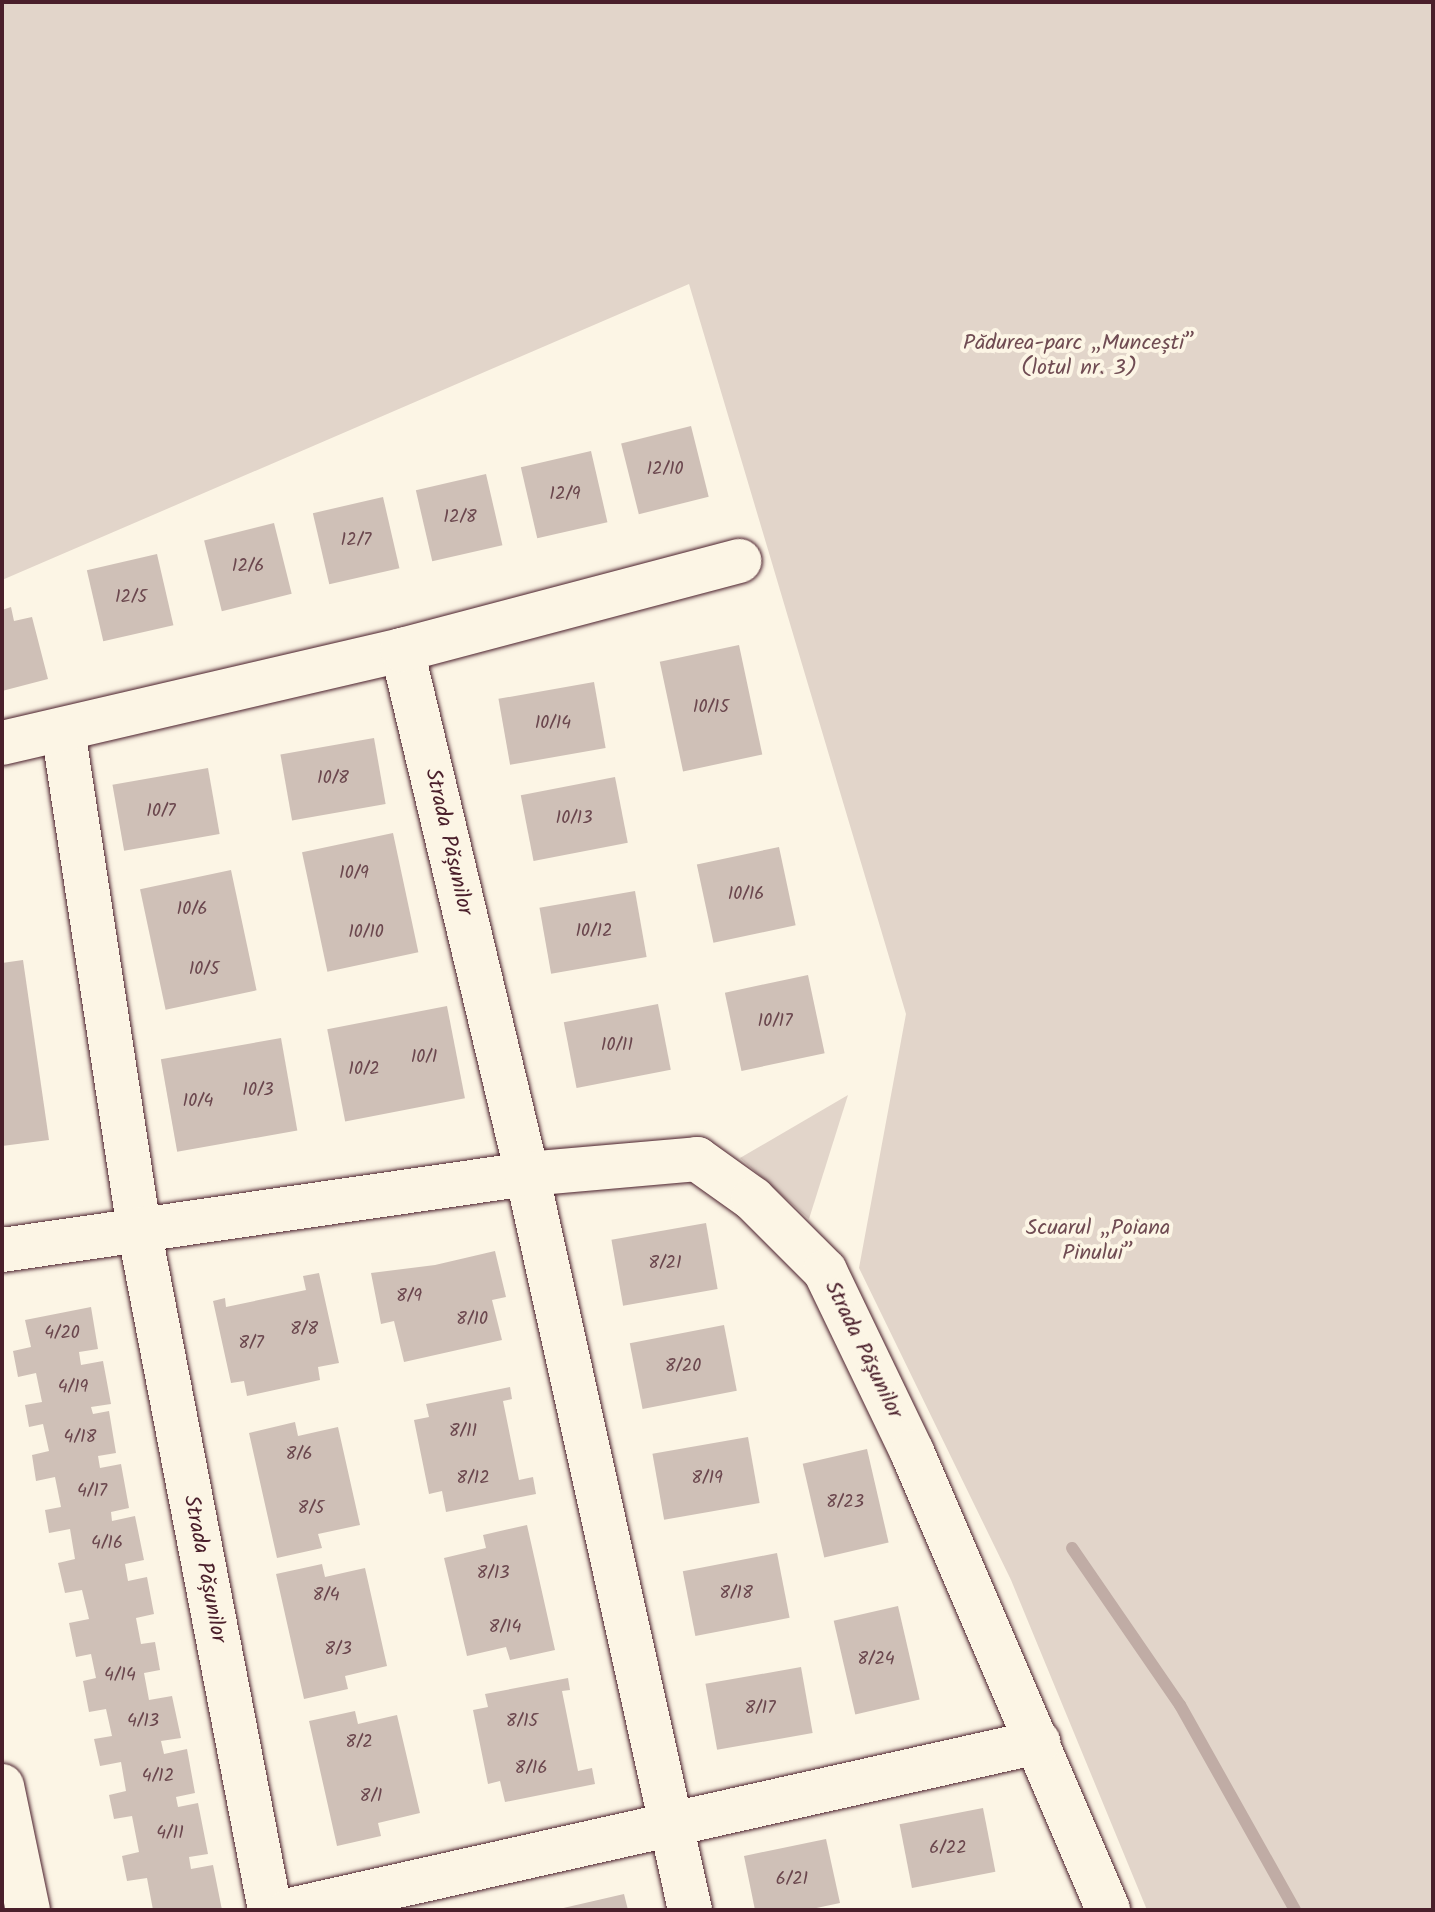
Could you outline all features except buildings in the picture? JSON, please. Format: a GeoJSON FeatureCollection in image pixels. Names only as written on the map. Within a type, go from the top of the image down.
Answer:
{"type":"FeatureCollection","features":[{"type":"Feature","properties":{"kind":"street"},"geometry":{"type":"LineString","coordinates":[[2,743],[402,650],[739,561]]}},
{"type":"Feature","properties":{"kind":"street","name":"Strada Pășunilor"},"geometry":{"type":"LineString","coordinates":[[402,650],[527,1174],[690,1910]]}},
{"type":"Feature","properties":{"kind":"street","name":"Strada Pășunilor"},"geometry":{"type":"LineString","coordinates":[[63,730],[139,1229],[270,1910]]}},
{"type":"Feature","properties":{"kind":"street","name":"Strada Pășunilor"},"geometry":{"type":"LineString","coordinates":[[2,1250],[527,1174],[697,1159],[753,1199],[825,1271],[912,1452],[1108,1910]]}},
{"type":"Feature","properties":{"kind":"street"},"geometry":{"type":"LineString","coordinates":[[290,1910],[1038,1742]]}},
{"type":"Feature","properties":{"kind":"street"},"geometry":{"type":"LineString","coordinates":[[2,1786],[28,1910]]}},
{"type":"Feature","properties":{"kind":"green space","name":"Pădurea-parc „Muncești” (lotul nr. 3)"},"geometry":{"type":"Polygon","coordinates":[[[2,2],[1433,2],[1433,1910],[1147,1910],[1011,1580],[859,1268],[906,1014],[689,284],[2,580],[2,2]]]}},
{"type":"Feature","properties":{"kind":"green space"},"geometry":{"type":"Polygon","coordinates":[[[848,1095],[809,1219],[740,1158],[848,1095]]]}},
{"type":"Feature","properties":{"kind":"waterway"},"geometry":{"type":"LineString","coordinates":[[1072,1548],[1180,1705],[1295,1910]]}},
{"type":"Feature","properties":{"kind":"park label","name":"Scuarul „Poiana Pinului”"},"geometry":{"type":"Point","coordinates":[1098,1240]}}]}
